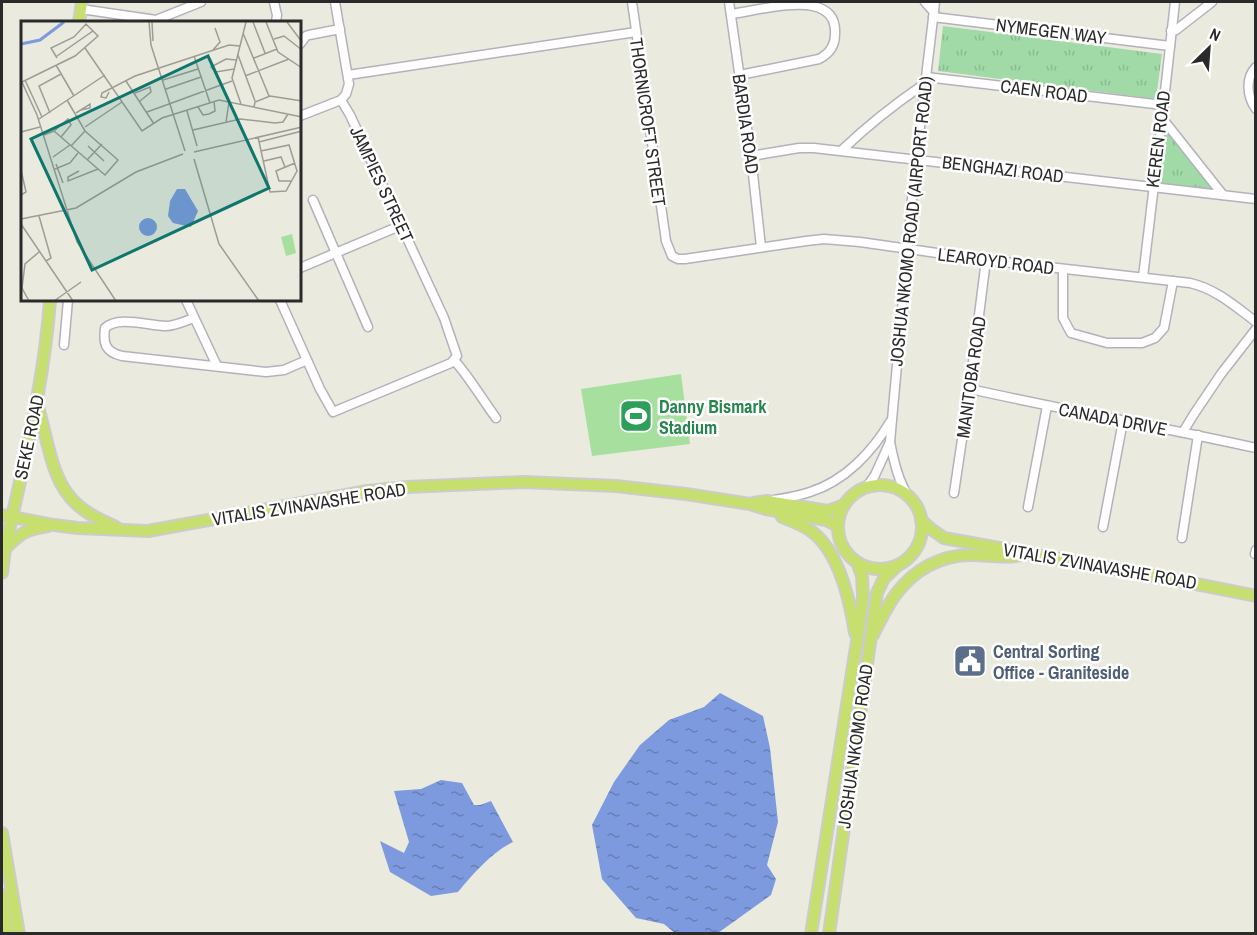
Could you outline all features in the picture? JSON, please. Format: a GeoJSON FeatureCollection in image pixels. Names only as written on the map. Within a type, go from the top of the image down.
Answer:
{"type":"FeatureCollection","features":[{"type":"Feature","properties":{"kind":"main road"},"geometry":{"type":"LineString","coordinates":[[79,21],[81,5]]}},
{"type":"Feature","properties":{"kind":"main road","name":"SEKE ROAD"},"geometry":{"type":"LineString","coordinates":[[2,573],[7,516],[37,404],[50,302]]}},
{"type":"Feature","properties":{"kind":"main road"},"geometry":{"type":"LineString","coordinates":[[37,404],[52,462],[67,493],[77,505],[91,515],[122,530]]}},
{"type":"Feature","properties":{"kind":"main road","name":"VITALIS ZVINAVASHE ROAD"},"geometry":{"type":"LineString","coordinates":[[7,516],[78,528],[148,531],[368,491],[523,482],[616,486],[750,504],[828,511],[844,505]]}},
{"type":"Feature","properties":{"kind":"main road"},"geometry":{"type":"LineString","coordinates":[[877,485],[900,490],[917,508],[921,520],[921,538],[913,554],[898,565],[877,569],[867,567],[857,562],[843,547],[839,537],[840,515],[844,505],[857,492],[866,488],[877,485]]}},
{"type":"Feature","properties":{"kind":"main road"},"geometry":{"type":"LineString","coordinates":[[766,505],[804,526],[820,539],[838,569],[847,594],[856,645]]}},
{"type":"Feature","properties":{"kind":"main road","name":"VITALIS ZVINAVASHE ROAD"},"geometry":{"type":"LineString","coordinates":[[766,505],[826,520],[838,526]]}},
{"type":"Feature","properties":{"kind":"main road","name":"VITALIS ZVINAVASHE ROAD"},"geometry":{"type":"LineString","coordinates":[[921,520],[944,538]]}},
{"type":"Feature","properties":{"kind":"main road"},"geometry":{"type":"LineString","coordinates":[[3,545],[18,535],[54,525]]}},
{"type":"Feature","properties":{"kind":"main road","name":"VITALIS ZVINAVASHE ROAD"},"geometry":{"type":"LineString","coordinates":[[918,546],[944,538],[1256,596]]}},
{"type":"Feature","properties":{"kind":"main road"},"geometry":{"type":"LineString","coordinates":[[870,640],[894,596],[905,583],[929,565],[959,556],[1006,557],[1027,553]]}},
{"type":"Feature","properties":{"kind":"main road","name":"JOSHUA NKOMO ROAD"},"geometry":{"type":"LineString","coordinates":[[811,933],[863,597],[862,576],[857,562]]}},
{"type":"Feature","properties":{"kind":"main road","name":"JOSHUA NKOMO ROAD"},"geometry":{"type":"LineString","coordinates":[[829,933],[877,593],[884,578],[898,565]]}},
{"type":"Feature","properties":{"kind":"main road"},"geometry":{"type":"LineString","coordinates":[[2,833],[19,933]]}},
{"type":"Feature","properties":{"kind":"main road"},"geometry":{"type":"LineString","coordinates":[[2,895],[8,933]]}},
{"type":"Feature","properties":{"kind":"street"},"geometry":{"type":"LineString","coordinates":[[81,5],[96,11],[157,21],[201,2]]}},
{"type":"Feature","properties":{"kind":"street"},"geometry":{"type":"LineString","coordinates":[[274,2],[276,21]]}},
{"type":"Feature","properties":{"kind":"street"},"geometry":{"type":"LineString","coordinates":[[302,116],[341,100],[349,84],[335,2]]}},
{"type":"Feature","properties":{"kind":"street","name":"THORNICROFT STREET"},"geometry":{"type":"LineString","coordinates":[[632,2],[666,242]]}},
{"type":"Feature","properties":{"kind":"street","name":"BARDIA ROAD"},"geometry":{"type":"LineString","coordinates":[[729,2],[751,156],[761,248]]}},
{"type":"Feature","properties":{"kind":"street"},"geometry":{"type":"LineString","coordinates":[[925,2],[933,15]]}},
{"type":"Feature","properties":{"kind":"street","name":"JOSHUA NKOMO ROAD (AIRPORT ROAD)"},"geometry":{"type":"LineString","coordinates":[[890,442],[916,159],[935,2]]}},
{"type":"Feature","properties":{"kind":"street","name":"KEREN ROAD"},"geometry":{"type":"LineString","coordinates":[[1143,277],[1174,2]]}},
{"type":"Feature","properties":{"kind":"street"},"geometry":{"type":"LineString","coordinates":[[1171,31],[1176,30],[1212,2]]}},
{"type":"Feature","properties":{"kind":"street"},"geometry":{"type":"LineString","coordinates":[[731,14],[797,3],[811,3],[828,10],[835,21],[836,37],[828,54],[819,59],[740,75]]}},
{"type":"Feature","properties":{"kind":"street"},"geometry":{"type":"LineString","coordinates":[[95,21],[96,11]]}},
{"type":"Feature","properties":{"kind":"street","name":"NYMEGEN WAY"},"geometry":{"type":"LineString","coordinates":[[933,15],[1170,46]]}},
{"type":"Feature","properties":{"kind":"street"},"geometry":{"type":"LineString","coordinates":[[302,41],[306,36],[340,29]]}},
{"type":"Feature","properties":{"kind":"street"},"geometry":{"type":"LineString","coordinates":[[348,75],[636,32]]}},
{"type":"Feature","properties":{"kind":"street"},"geometry":{"type":"LineString","coordinates":[[1256,67],[1251,71],[1248,91],[1256,109]]}},
{"type":"Feature","properties":{"kind":"street"},"geometry":{"type":"LineString","coordinates":[[842,150],[925,81]]}},
{"type":"Feature","properties":{"kind":"street","name":"CAEN ROAD"},"geometry":{"type":"LineString","coordinates":[[925,81],[1163,105]]}},
{"type":"Feature","properties":{"kind":"street","name":"JAMPIES STREET"},"geometry":{"type":"LineString","coordinates":[[341,100],[444,318],[456,352],[453,361]]}},
{"type":"Feature","properties":{"kind":"street"},"geometry":{"type":"LineString","coordinates":[[1162,118],[1223,195]]}},
{"type":"Feature","properties":{"kind":"street","name":"BENGHAZI ROAD"},"geometry":{"type":"LineString","coordinates":[[751,156],[799,148],[842,150],[1256,199]]}},
{"type":"Feature","properties":{"kind":"street"},"geometry":{"type":"LineString","coordinates":[[313,200],[368,327]]}},
{"type":"Feature","properties":{"kind":"street"},"geometry":{"type":"LineString","coordinates":[[302,267],[402,225]]}},
{"type":"Feature","properties":{"kind":"street","name":"LEAROYD ROAD"},"geometry":{"type":"LineString","coordinates":[[666,242],[672,256],[678,259],[824,239],[1190,283],[1218,294],[1256,322]]}},
{"type":"Feature","properties":{"kind":"street","name":"MANITOBA ROAD"},"geometry":{"type":"LineString","coordinates":[[954,493],[986,260]]}},
{"type":"Feature","properties":{"kind":"street"},"geometry":{"type":"LineString","coordinates":[[1063,269],[1063,318],[1071,333],[1107,343],[1142,343],[1155,338],[1164,328],[1173,281]]}},
{"type":"Feature","properties":{"kind":"street"},"geometry":{"type":"LineString","coordinates":[[64,345],[68,302]]}},
{"type":"Feature","properties":{"kind":"street"},"geometry":{"type":"LineString","coordinates":[[187,302],[218,366]]}},
{"type":"Feature","properties":{"kind":"street"},"geometry":{"type":"LineString","coordinates":[[281,302],[332,411],[453,361],[466,374],[496,418]]}},
{"type":"Feature","properties":{"kind":"street"},"geometry":{"type":"LineString","coordinates":[[194,318],[169,326],[110,323],[104,332],[106,346],[109,351],[122,356],[266,372],[284,370],[307,360]]}},
{"type":"Feature","properties":{"kind":"street"},"geometry":{"type":"LineString","coordinates":[[1183,432],[1221,374],[1256,329]]}},
{"type":"Feature","properties":{"kind":"street","name":"CANADA DRIVE"},"geometry":{"type":"LineString","coordinates":[[970,389],[1256,448]]}},
{"type":"Feature","properties":{"kind":"street"},"geometry":{"type":"LineString","coordinates":[[1028,507],[1047,406]]}},
{"type":"Feature","properties":{"kind":"street"},"geometry":{"type":"LineString","coordinates":[[766,505],[813,491],[851,469],[880,438],[892,418]]}},
{"type":"Feature","properties":{"kind":"street"},"geometry":{"type":"LineString","coordinates":[[1103,527],[1123,421]]}},
{"type":"Feature","properties":{"kind":"street"},"geometry":{"type":"LineString","coordinates":[[1182,538],[1198,435]]}},
{"type":"Feature","properties":{"kind":"street"},"geometry":{"type":"LineString","coordinates":[[866,488],[875,475],[890,442]]}},
{"type":"Feature","properties":{"kind":"street"},"geometry":{"type":"LineString","coordinates":[[890,442],[898,475],[909,498]]}},
{"type":"Feature","properties":{"kind":"green space"},"geometry":{"type":"Polygon","coordinates":[[[943,26],[1162,54],[1156,99],[938,71],[943,26]]]}},
{"type":"Feature","properties":{"kind":"green space"},"geometry":{"type":"Polygon","coordinates":[[[1167,132],[1215,191],[1159,183],[1164,136],[1167,132]]]}},
{"type":"Feature","properties":{"kind":"green space","name":"Danny Bismark Stadium"},"geometry":{"type":"Polygon","coordinates":[[[681,374],[690,444],[592,456],[581,389],[681,374]]]}},
{"type":"Feature","properties":{"kind":"water"},"geometry":{"type":"Polygon","coordinates":[[[720,693],[763,716],[770,748],[778,822],[767,865],[776,879],[771,895],[718,933],[676,934],[664,924],[636,918],[602,879],[592,825],[614,782],[640,745],[669,720],[704,707],[720,693]]]}},
{"type":"Feature","properties":{"kind":"water"},"geometry":{"type":"Polygon","coordinates":[[[441,780],[462,783],[474,805],[491,801],[513,842],[490,858],[458,892],[431,896],[390,872],[380,841],[404,853],[409,842],[394,791],[421,789],[441,780]]]}},
{"type":"Feature","properties":{"kind":"place","name":"Danny Bismark Stadium"},"geometry":{"type":"Point","coordinates":[636,416]}},
{"type":"Feature","properties":{"kind":"place","name":"Central Sorting Office - Graniteside"},"geometry":{"type":"Point","coordinates":[970,661]}}]}
